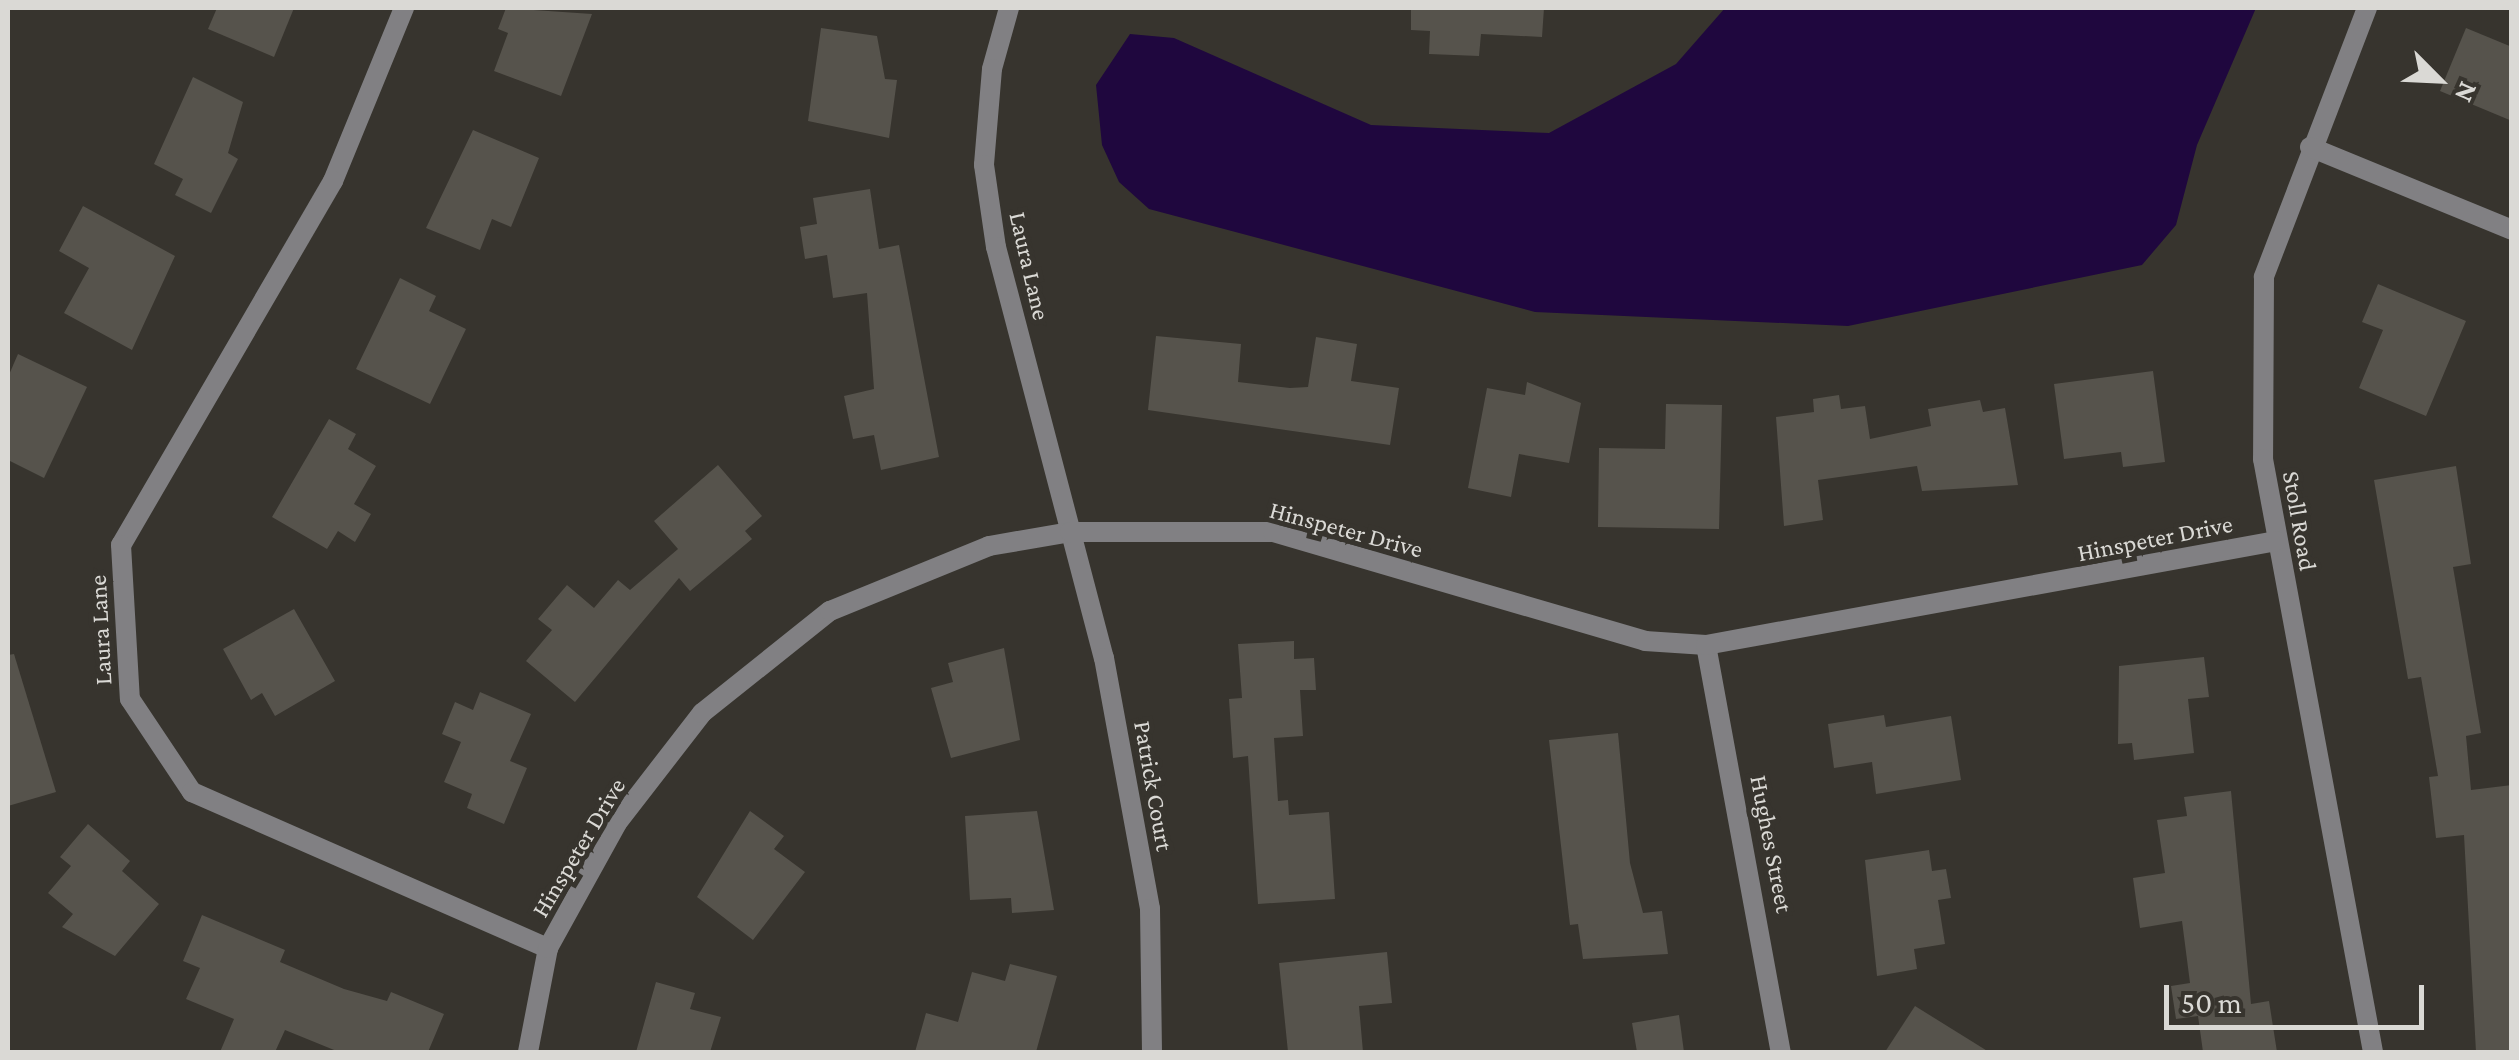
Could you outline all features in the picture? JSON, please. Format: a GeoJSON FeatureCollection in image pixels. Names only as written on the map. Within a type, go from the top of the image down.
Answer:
{"type":"FeatureCollection","features":[{"type":"Feature","properties":{"kind":"street","name":"Laura Lane"},"geometry":{"type":"LineString","coordinates":[[404,8],[333,181],[121,545],[130,700],[192,792],[548,948]]}},
{"type":"Feature","properties":{"kind":"street","name":"Laura Lane"},"geometry":{"type":"LineString","coordinates":[[1009,8],[992,69],[984,165],[996,248],[1070,532]]}},
{"type":"Feature","properties":{"kind":"street","name":"Stoll Road"},"geometry":{"type":"LineString","coordinates":[[2367,8],[2310,147],[2264,277],[2263,458],[2373,1052]]}},
{"type":"Feature","properties":{"kind":"street"},"geometry":{"type":"LineString","coordinates":[[2310,147],[2512,230]]}},
{"type":"Feature","properties":{"kind":"street","name":"Hinspeter Drive"},"geometry":{"type":"LineString","coordinates":[[528,1052],[548,948],[618,823],[702,712],[830,611],[989,546],[1070,532],[1273,532],[1645,642],[1706,645],[2276,541]]}},
{"type":"Feature","properties":{"kind":"street","name":"Patrick Court"},"geometry":{"type":"LineString","coordinates":[[1070,532],[1150,909],[1152,1052]]}},
{"type":"Feature","properties":{"kind":"street","name":"Hughes Street"},"geometry":{"type":"LineString","coordinates":[[1706,645],[1781,1052]]}},
{"type":"Feature","properties":{"kind":"shaded area"},"geometry":{"type":"Polygon","coordinates":[[[1725,8],[2256,8],[2197,145],[2176,225],[2142,265],[1848,326],[1535,312],[1149,209],[1119,182],[1102,145],[1096,85],[1130,34],[1174,38],[1371,125],[1549,133],[1676,64],[1725,8]]]}},
{"type":"Feature","properties":{"kind":"building"},"geometry":{"type":"Polygon","coordinates":[[[217,8],[294,8],[274,57],[208,29],[217,8]]]}},
{"type":"Feature","properties":{"kind":"building"},"geometry":{"type":"Polygon","coordinates":[[[506,8],[592,14],[561,96],[494,71],[508,33],[498,29],[506,8]]]}},
{"type":"Feature","properties":{"kind":"building"},"geometry":{"type":"Polygon","coordinates":[[[1411,8],[1544,8],[1542,37],[1481,34],[1479,56],[1429,54],[1430,31],[1411,30],[1411,8]]]}},
{"type":"Feature","properties":{"kind":"building"},"geometry":{"type":"Polygon","coordinates":[[[821,28],[877,36],[885,79],[897,80],[889,138],[808,121],[821,28]]]}},
{"type":"Feature","properties":{"kind":"building"},"geometry":{"type":"Polygon","coordinates":[[[2466,28],[2512,47],[2512,121],[2440,91],[2466,28]]]}},
{"type":"Feature","properties":{"kind":"building"},"geometry":{"type":"Polygon","coordinates":[[[193,77],[243,102],[228,153],[238,159],[211,213],[175,195],[183,179],[154,164],[193,77]]]}},
{"type":"Feature","properties":{"kind":"building"},"geometry":{"type":"Polygon","coordinates":[[[473,130],[539,158],[511,227],[492,219],[480,250],[426,228],[473,130]]]}},
{"type":"Feature","properties":{"kind":"building"},"geometry":{"type":"Polygon","coordinates":[[[870,189],[879,249],[899,245],[939,457],[881,470],[874,435],[853,439],[844,396],[874,389],[867,293],[833,298],[827,255],[805,259],[800,227],[817,224],[813,198],[870,189]]]}},
{"type":"Feature","properties":{"kind":"building"},"geometry":{"type":"Polygon","coordinates":[[[83,206],[175,256],[132,350],[64,313],[89,268],[59,251],[83,206]]]}},
{"type":"Feature","properties":{"kind":"building"},"geometry":{"type":"Polygon","coordinates":[[[400,278],[436,296],[429,311],[466,329],[430,404],[356,369],[400,278]]]}},
{"type":"Feature","properties":{"kind":"building"},"geometry":{"type":"Polygon","coordinates":[[[2378,284],[2466,321],[2426,416],[2359,388],[2383,330],[2362,322],[2378,284]]]}},
{"type":"Feature","properties":{"kind":"building"},"geometry":{"type":"Polygon","coordinates":[[[1156,336],[1241,344],[1238,382],[1290,388],[1308,387],[1316,337],[1357,344],[1351,381],[1399,388],[1390,445],[1148,410],[1156,336]]]}},
{"type":"Feature","properties":{"kind":"building"},"geometry":{"type":"Polygon","coordinates":[[[18,354],[87,387],[44,478],[8,460],[8,377],[18,354]]]}},
{"type":"Feature","properties":{"kind":"building"},"geometry":{"type":"Polygon","coordinates":[[[2153,371],[2165,462],[2123,467],[2121,452],[2064,459],[2054,384],[2153,371]]]}},
{"type":"Feature","properties":{"kind":"building"},"geometry":{"type":"Polygon","coordinates":[[[1527,382],[1581,403],[1569,463],[1519,454],[1511,497],[1468,488],[1487,388],[1525,395],[1527,382]]]}},
{"type":"Feature","properties":{"kind":"building"},"geometry":{"type":"Polygon","coordinates":[[[1839,395],[1841,409],[1865,406],[1870,439],[1931,426],[1928,409],[1980,400],[1983,412],[2005,408],[2018,485],[1922,491],[1917,466],[1818,480],[1823,520],[1784,526],[1776,417],[1814,412],[1813,399],[1839,395]]]}},
{"type":"Feature","properties":{"kind":"building"},"geometry":{"type":"Polygon","coordinates":[[[1666,404],[1722,405],[1719,529],[1598,527],[1599,448],[1665,449],[1666,404]]]}},
{"type":"Feature","properties":{"kind":"building"},"geometry":{"type":"Polygon","coordinates":[[[329,419],[356,434],[348,449],[376,466],[354,504],[371,514],[355,542],[338,531],[327,549],[272,517],[329,419]]]}},
{"type":"Feature","properties":{"kind":"building"},"geometry":{"type":"Polygon","coordinates":[[[718,465],[762,516],[745,531],[752,539],[690,591],[679,578],[575,702],[526,661],[552,630],[538,619],[567,585],[594,608],[618,580],[630,590],[678,549],[654,521],[718,465]]]}},
{"type":"Feature","properties":{"kind":"building"},"geometry":{"type":"Polygon","coordinates":[[[2456,466],[2471,564],[2453,567],[2481,733],[2466,736],[2471,790],[2512,785],[2512,1052],[2476,1052],[2464,835],[2436,838],[2429,777],[2438,776],[2421,677],[2408,679],[2374,480],[2456,466]]]}},
{"type":"Feature","properties":{"kind":"building"},"geometry":{"type":"Polygon","coordinates":[[[294,609],[335,681],[275,716],[262,693],[251,700],[223,649],[294,609]]]}},
{"type":"Feature","properties":{"kind":"building"},"geometry":{"type":"Polygon","coordinates":[[[1294,641],[1294,659],[1314,658],[1316,690],[1300,690],[1303,736],[1274,738],[1278,801],[1288,800],[1289,815],[1329,812],[1335,899],[1258,904],[1248,756],[1233,758],[1229,699],[1242,698],[1238,644],[1294,641]]]}},
{"type":"Feature","properties":{"kind":"building"},"geometry":{"type":"Polygon","coordinates":[[[1004,648],[1020,740],[951,758],[931,688],[953,682],[948,663],[1004,648]]]}},
{"type":"Feature","properties":{"kind":"building"},"geometry":{"type":"Polygon","coordinates":[[[14,654],[56,792],[8,806],[8,655],[14,654]]]}},
{"type":"Feature","properties":{"kind":"building"},"geometry":{"type":"Polygon","coordinates":[[[2204,657],[2209,697],[2188,699],[2194,753],[2134,760],[2132,743],[2118,744],[2119,666],[2204,657]]]}},
{"type":"Feature","properties":{"kind":"building"},"geometry":{"type":"Polygon","coordinates":[[[480,692],[531,714],[510,761],[527,768],[504,824],[467,808],[472,794],[444,782],[461,742],[442,734],[455,702],[473,710],[480,692]]]}},
{"type":"Feature","properties":{"kind":"building"},"geometry":{"type":"Polygon","coordinates":[[[1884,715],[1886,727],[1951,716],[1961,780],[1876,794],[1872,762],[1834,768],[1828,724],[1884,715]]]}},
{"type":"Feature","properties":{"kind":"building"},"geometry":{"type":"Polygon","coordinates":[[[1618,733],[1630,863],[1643,913],[1662,911],[1668,954],[1583,959],[1578,924],[1570,925],[1549,740],[1618,733]]]}},
{"type":"Feature","properties":{"kind":"building"},"geometry":{"type":"Polygon","coordinates":[[[2231,791],[2251,1004],[2269,1001],[2277,1052],[2203,1052],[2198,1016],[2176,1019],[2171,986],[2190,983],[2182,921],[2140,928],[2133,878],[2165,873],[2157,820],[2187,816],[2184,797],[2231,791]]]}},
{"type":"Feature","properties":{"kind":"building"},"geometry":{"type":"Polygon","coordinates":[[[750,811],[784,836],[774,849],[805,872],[753,940],[697,897],[750,811]]]}},
{"type":"Feature","properties":{"kind":"building"},"geometry":{"type":"Polygon","coordinates":[[[1037,811],[1054,910],[1012,913],[1011,898],[970,900],[965,816],[1037,811]]]}},
{"type":"Feature","properties":{"kind":"building"},"geometry":{"type":"Polygon","coordinates":[[[88,824],[130,861],[122,871],[159,904],[115,956],[62,927],[73,914],[48,893],[71,866],[60,857],[88,824]]]}},
{"type":"Feature","properties":{"kind":"building"},"geometry":{"type":"Polygon","coordinates":[[[1929,850],[1932,871],[1946,869],[1951,898],[1938,900],[1945,944],[1914,949],[1917,969],[1877,976],[1865,860],[1929,850]]]}},
{"type":"Feature","properties":{"kind":"building"},"geometry":{"type":"Polygon","coordinates":[[[202,915],[285,950],[280,962],[344,989],[387,1001],[391,992],[444,1014],[428,1052],[339,1052],[285,1030],[275,1052],[220,1052],[234,1019],[186,999],[200,968],[183,961],[202,915]]]}},
{"type":"Feature","properties":{"kind":"building"},"geometry":{"type":"Polygon","coordinates":[[[1387,952],[1392,1003],[1359,1006],[1363,1052],[1288,1052],[1279,963],[1387,952]]]}},
{"type":"Feature","properties":{"kind":"building"},"geometry":{"type":"Polygon","coordinates":[[[1010,964],[1057,976],[1036,1052],[915,1052],[926,1013],[958,1022],[972,972],[1005,981],[1010,964]]]}},
{"type":"Feature","properties":{"kind":"building"},"geometry":{"type":"Polygon","coordinates":[[[656,982],[695,993],[690,1009],[721,1017],[710,1052],[636,1052],[656,982]]]}},
{"type":"Feature","properties":{"kind":"building"},"geometry":{"type":"Polygon","coordinates":[[[1915,1006],[1989,1052],[1885,1052],[1915,1006]]]}},
{"type":"Feature","properties":{"kind":"building"},"geometry":{"type":"Polygon","coordinates":[[[1679,1015],[1684,1052],[1637,1052],[1632,1023],[1679,1015]]]}}]}
